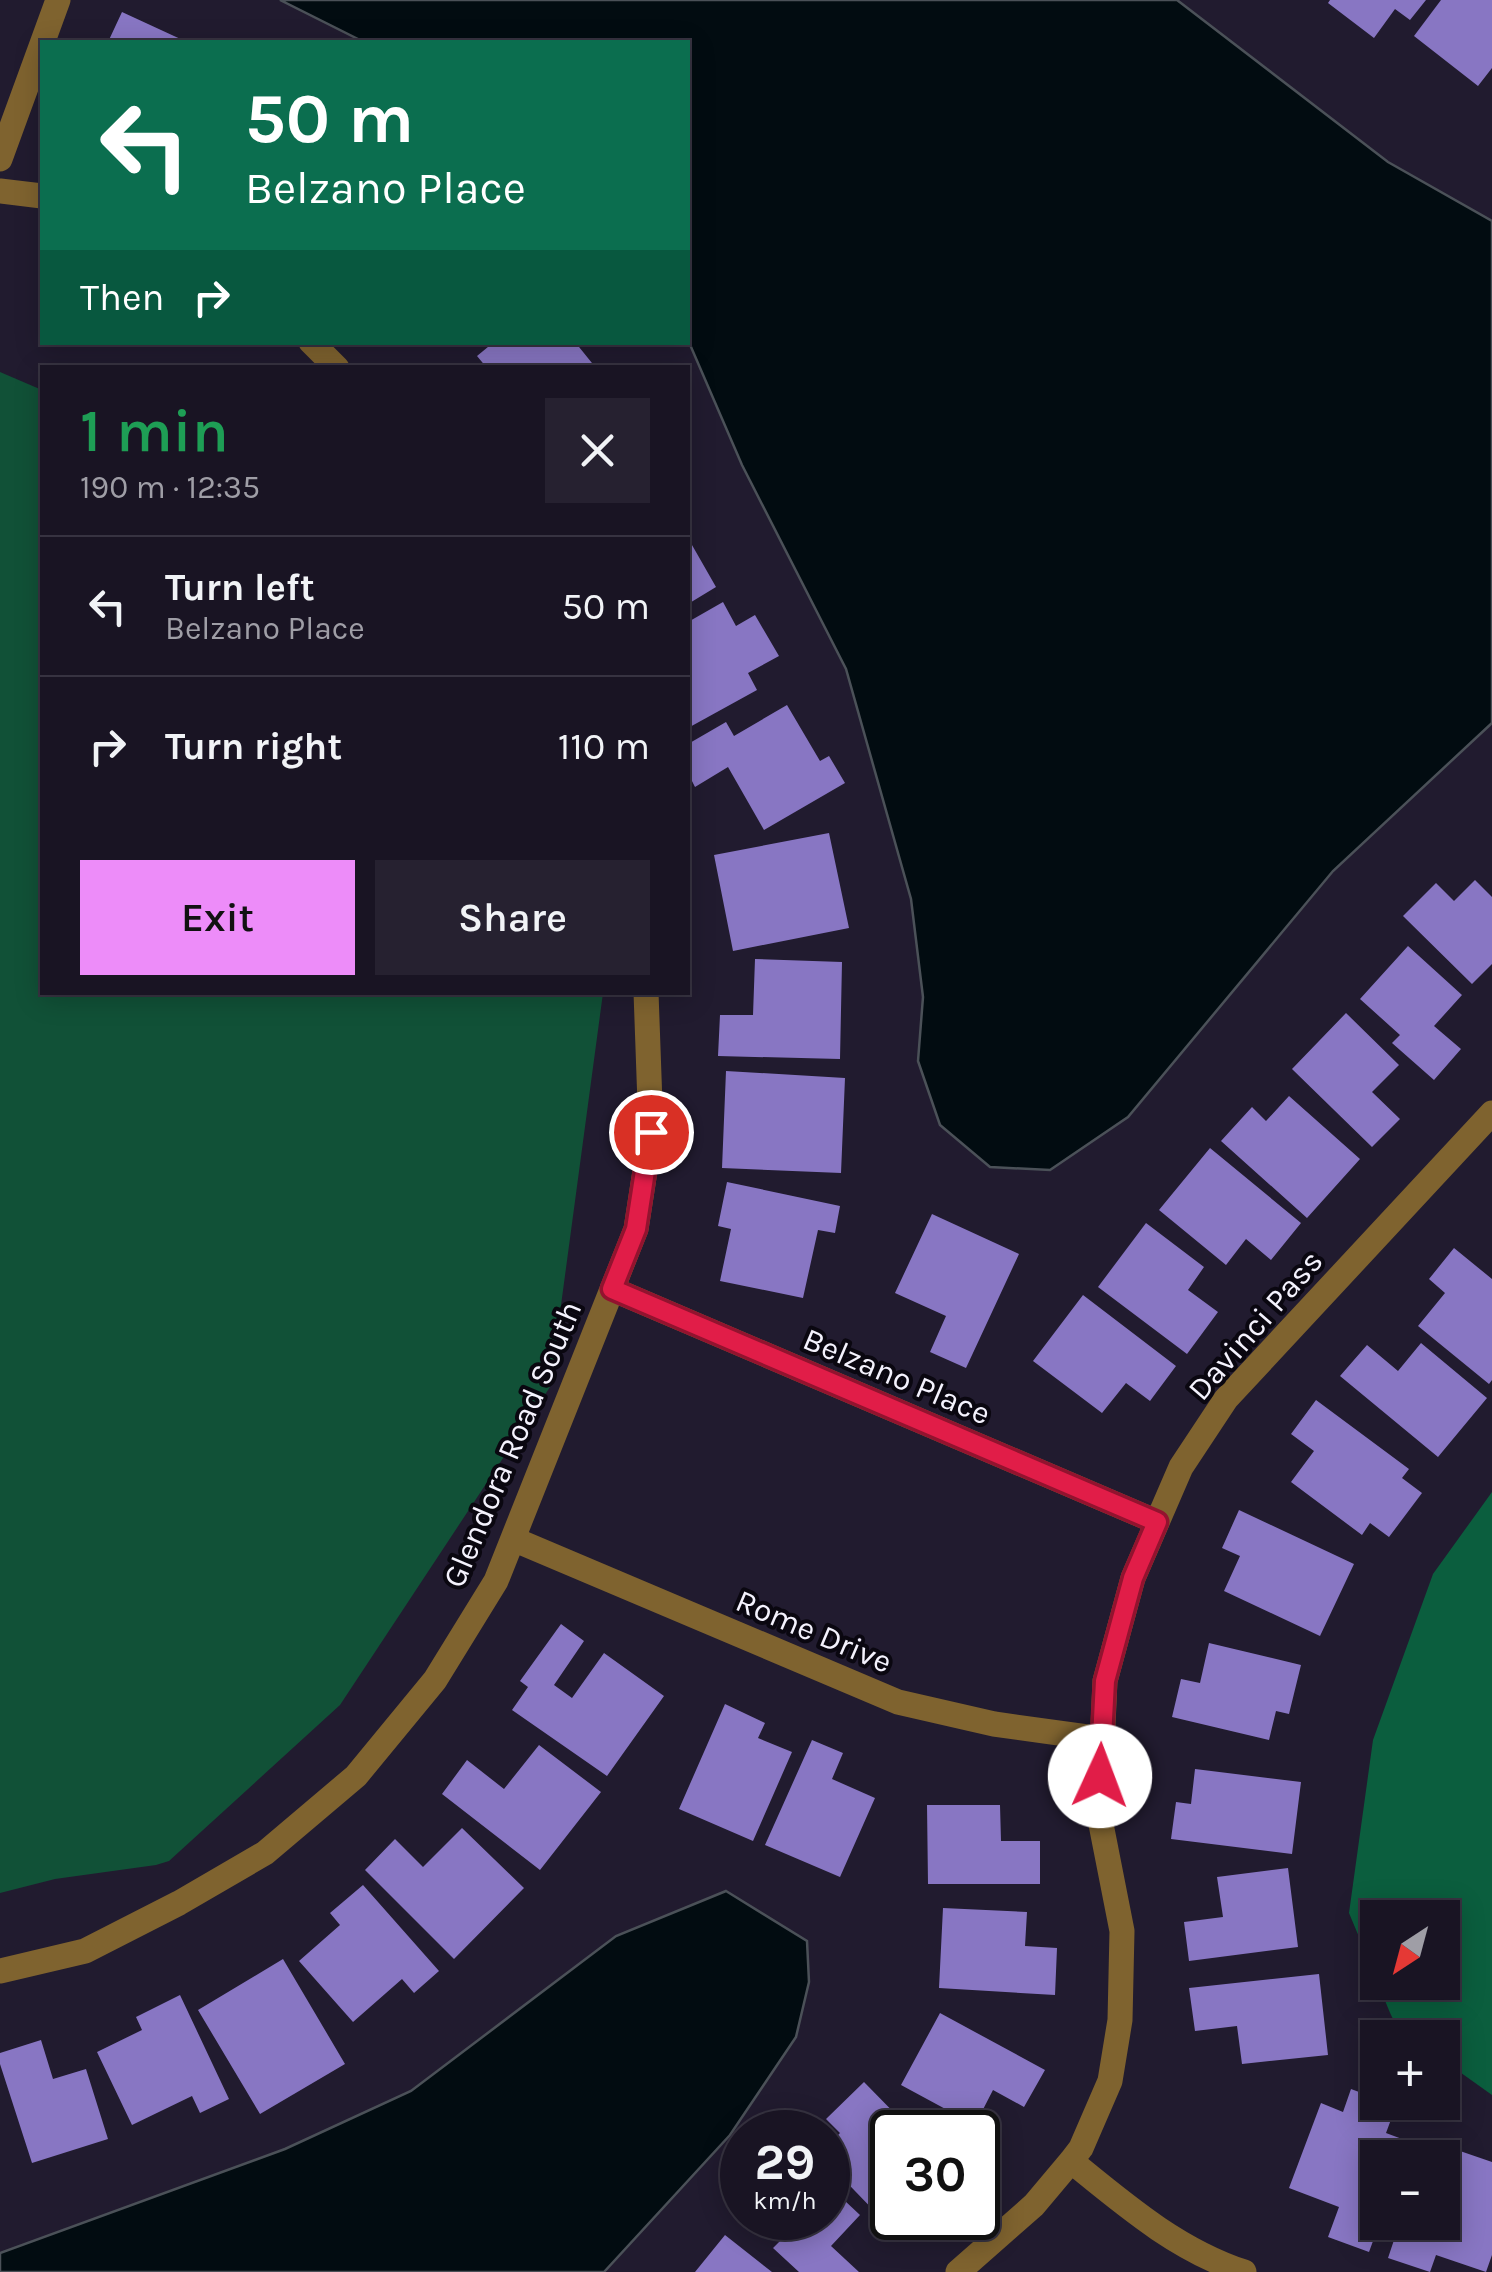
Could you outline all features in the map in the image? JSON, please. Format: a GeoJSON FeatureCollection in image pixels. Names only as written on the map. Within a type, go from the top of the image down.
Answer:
{"type":"FeatureCollection","features":[{"type":"Feature","properties":{"kind":"street"},"geometry":{"type":"LineString","coordinates":[[43,40],[58,0]]}},
{"type":"Feature","properties":{"kind":"street"},"geometry":{"type":"LineString","coordinates":[[0,159],[40,49]]}},
{"type":"Feature","properties":{"kind":"street"},"geometry":{"type":"LineString","coordinates":[[0,190],[40,196]]}},
{"type":"Feature","properties":{"kind":"street"},"geometry":{"type":"LineString","coordinates":[[313,345],[334,365]]}},
{"type":"Feature","properties":{"kind":"street","name":"Glendora Road South"},"geometry":{"type":"LineString","coordinates":[[0,1971],[85,1951],[178,1904],[264,1853],[356,1776],[435,1680],[496,1581],[636,1229],[651,1132],[646,995]]}},
{"type":"Feature","properties":{"kind":"street","name":"Davinci Pass"},"geometry":{"type":"LineString","coordinates":[[958,2272],[1034,2206],[1072,2161],[1110,2081],[1120,2020],[1122,1932],[1099,1814],[1105,1681],[1133,1578],[1181,1467],[1226,1399],[1492,1113]]}},
{"type":"Feature","properties":{"kind":"street","name":"Belzano Place"},"geometry":{"type":"LineString","coordinates":[[612,1289],[1157,1522]]}},
{"type":"Feature","properties":{"kind":"street","name":"Rome Drive"},"geometry":{"type":"LineString","coordinates":[[513,1539],[898,1702],[994,1724],[1102,1738]]}},
{"type":"Feature","properties":{"kind":"street"},"geometry":{"type":"LineString","coordinates":[[1072,2161],[1141,2218],[1214,2262],[1244,2272]]}},
{"type":"Feature","properties":{"kind":"green space"},"geometry":{"type":"Polygon","coordinates":[[[0,372],[40,389],[40,995],[603,995],[550,1387],[340,1705],[169,1861],[55,1879],[0,1893],[0,372]]]}},
{"type":"Feature","properties":{"kind":"green space"},"geometry":{"type":"Polygon","coordinates":[[[1492,1492],[1492,2095],[1460,2072],[1460,2020],[1394,2020],[1385,2000],[1460,2000],[1460,1900],[1360,1900],[1360,1939],[1349,1913],[1373,1740],[1433,1574],[1492,1492]]]}},
{"type":"Feature","properties":{"kind":"shaded area"},"geometry":{"type":"Polygon","coordinates":[[[280,0],[1177,0],[1388,162],[1492,221],[1492,723],[1333,871],[1128,1117],[1050,1170],[990,1167],[940,1125],[918,1061],[923,997],[911,899],[846,669],[742,465],[690,345],[690,40],[360,40],[280,0]]]}},
{"type":"Feature","properties":{"kind":"shaded area"},"geometry":{"type":"Polygon","coordinates":[[[726,1891],[807,1941],[809,1982],[796,2037],[747,2110],[720,2110],[720,2146],[604,2272],[0,2272],[0,2253],[285,2149],[411,2091],[616,1936],[726,1891]]]}},
{"type":"Feature","properties":{"kind":"building"},"geometry":{"type":"Polygon","coordinates":[[[1426,0],[1410,20],[1395,9],[1374,38],[1328,3],[1426,0]]]}},
{"type":"Feature","properties":{"kind":"building"},"geometry":{"type":"Polygon","coordinates":[[[1441,0],[1492,0],[1492,68],[1478,86],[1414,36],[1441,0]]]}},
{"type":"Feature","properties":{"kind":"building"},"geometry":{"type":"Polygon","coordinates":[[[122,12],[183,40],[109,40],[122,12]]]}},
{"type":"Feature","properties":{"kind":"building"},"geometry":{"type":"Polygon","coordinates":[[[490,345],[577,345],[594,365],[484,365],[477,356],[490,345]]]}},
{"type":"Feature","properties":{"kind":"building"},"geometry":{"type":"Polygon","coordinates":[[[690,542],[716,587],[690,603],[690,542]]]}},
{"type":"Feature","properties":{"kind":"building"},"geometry":{"type":"Polygon","coordinates":[[[723,602],[736,626],[755,615],[779,656],[748,673],[757,690],[690,727],[690,621],[723,602]]]}},
{"type":"Feature","properties":{"kind":"building"},"geometry":{"type":"Polygon","coordinates":[[[787,705],[820,761],[829,756],[845,783],[764,830],[728,767],[695,787],[690,777],[690,743],[726,722],[734,736],[787,705]]]}},
{"type":"Feature","properties":{"kind":"building"},"geometry":{"type":"Polygon","coordinates":[[[829,833],[849,928],[733,951],[714,855],[829,833]]]}},
{"type":"Feature","properties":{"kind":"building"},"geometry":{"type":"Polygon","coordinates":[[[1475,880],[1492,897],[1492,964],[1472,984],[1403,916],[1436,883],[1454,901],[1475,880]]]}},
{"type":"Feature","properties":{"kind":"building"},"geometry":{"type":"Polygon","coordinates":[[[1408,946],[1462,995],[1434,1026],[1461,1049],[1434,1080],[1392,1043],[1400,1035],[1360,999],[1408,946]]]}},
{"type":"Feature","properties":{"kind":"building"},"geometry":{"type":"Polygon","coordinates":[[[755,959],[842,962],[840,1059],[718,1056],[720,1015],[753,1015],[755,959]]]}},
{"type":"Feature","properties":{"kind":"building"},"geometry":{"type":"Polygon","coordinates":[[[1346,1013],[1399,1065],[1372,1092],[1400,1119],[1372,1147],[1292,1069],[1346,1013]]]}},
{"type":"Feature","properties":{"kind":"building"},"geometry":{"type":"Polygon","coordinates":[[[726,1071],[845,1078],[841,1173],[722,1168],[726,1071]]]}},
{"type":"Feature","properties":{"kind":"building"},"geometry":{"type":"Polygon","coordinates":[[[1289,1096],[1360,1159],[1307,1218],[1221,1141],[1252,1107],[1266,1121],[1289,1096]]]}},
{"type":"Feature","properties":{"kind":"building"},"geometry":{"type":"Polygon","coordinates":[[[1210,1148],[1301,1223],[1271,1260],[1246,1239],[1226,1265],[1159,1210],[1210,1148]]]}},
{"type":"Feature","properties":{"kind":"building"},"geometry":{"type":"Polygon","coordinates":[[[727,1182],[840,1206],[835,1233],[818,1230],[803,1298],[720,1281],[731,1229],[718,1226],[727,1182]]]}},
{"type":"Feature","properties":{"kind":"building"},"geometry":{"type":"Polygon","coordinates":[[[932,1214],[1019,1254],[966,1368],[930,1352],[946,1316],[895,1293],[932,1214]]]}},
{"type":"Feature","properties":{"kind":"building"},"geometry":{"type":"Polygon","coordinates":[[[1146,1223],[1204,1267],[1188,1290],[1218,1312],[1187,1354],[1098,1287],[1146,1223]]]}},
{"type":"Feature","properties":{"kind":"building"},"geometry":{"type":"Polygon","coordinates":[[[1454,1248],[1492,1279],[1489,1384],[1418,1326],[1445,1293],[1429,1279],[1454,1248]]]}},
{"type":"Feature","properties":{"kind":"building"},"geometry":{"type":"Polygon","coordinates":[[[1083,1295],[1176,1366],[1150,1401],[1126,1383],[1102,1413],[1033,1361],[1083,1295]]]}},
{"type":"Feature","properties":{"kind":"building"},"geometry":{"type":"Polygon","coordinates":[[[1421,1343],[1487,1398],[1438,1457],[1340,1376],[1367,1345],[1398,1371],[1421,1343]]]}},
{"type":"Feature","properties":{"kind":"building"},"geometry":{"type":"Polygon","coordinates":[[[1316,1400],[1409,1469],[1402,1478],[1422,1493],[1389,1537],[1370,1523],[1362,1535],[1291,1482],[1314,1451],[1291,1434],[1316,1400]]]}},
{"type":"Feature","properties":{"kind":"building"},"geometry":{"type":"Polygon","coordinates":[[[1239,1510],[1354,1564],[1320,1636],[1224,1591],[1240,1556],[1222,1548],[1239,1510]]]}},
{"type":"Feature","properties":{"kind":"building"},"geometry":{"type":"Polygon","coordinates":[[[561,1624],[584,1641],[554,1685],[572,1698],[604,1653],[664,1696],[607,1776],[512,1710],[528,1687],[520,1681],[561,1624]]]}},
{"type":"Feature","properties":{"kind":"building"},"geometry":{"type":"Polygon","coordinates":[[[1209,1643],[1301,1665],[1289,1714],[1276,1711],[1269,1740],[1172,1717],[1181,1679],[1200,1683],[1209,1643]]]}},
{"type":"Feature","properties":{"kind":"building"},"geometry":{"type":"Polygon","coordinates":[[[725,1704],[765,1723],[758,1738],[792,1752],[753,1841],[679,1809],[725,1704]]]}},
{"type":"Feature","properties":{"kind":"building"},"geometry":{"type":"Polygon","coordinates":[[[812,1740],[843,1753],[832,1779],[875,1798],[840,1877],[765,1845],[812,1740]]]}},
{"type":"Feature","properties":{"kind":"building"},"geometry":{"type":"Polygon","coordinates":[[[539,1745],[601,1792],[540,1870],[442,1794],[467,1760],[504,1789],[539,1745]]]}},
{"type":"Feature","properties":{"kind":"building"},"geometry":{"type":"Polygon","coordinates":[[[1195,1769],[1301,1782],[1292,1854],[1171,1839],[1176,1802],[1191,1804],[1195,1769]]]}},
{"type":"Feature","properties":{"kind":"building"},"geometry":{"type":"Polygon","coordinates":[[[927,1805],[1000,1805],[1001,1841],[1040,1841],[1040,1884],[928,1884],[927,1805]]]}},
{"type":"Feature","properties":{"kind":"building"},"geometry":{"type":"Polygon","coordinates":[[[462,1828],[524,1888],[454,1959],[365,1870],[395,1839],[423,1867],[462,1828]]]}},
{"type":"Feature","properties":{"kind":"building"},"geometry":{"type":"Polygon","coordinates":[[[1288,1868],[1298,1947],[1189,1961],[1184,1922],[1223,1917],[1217,1877],[1288,1868]]]}},
{"type":"Feature","properties":{"kind":"building"},"geometry":{"type":"Polygon","coordinates":[[[363,1885],[439,1971],[414,1993],[402,1979],[353,2022],[299,1961],[340,1925],[330,1913],[363,1885]]]}},
{"type":"Feature","properties":{"kind":"building"},"geometry":{"type":"Polygon","coordinates":[[[943,1908],[1027,1912],[1025,1946],[1057,1948],[1055,1995],[939,1988],[943,1908]]]}},
{"type":"Feature","properties":{"kind":"building"},"geometry":{"type":"Polygon","coordinates":[[[283,1959],[345,2064],[260,2114],[198,2010],[283,1959]]]}},
{"type":"Feature","properties":{"kind":"building"},"geometry":{"type":"Polygon","coordinates":[[[1319,1974],[1328,2055],[1242,2064],[1237,2026],[1195,2031],[1189,1988],[1319,1974]]]}},
{"type":"Feature","properties":{"kind":"building"},"geometry":{"type":"Polygon","coordinates":[[[180,1995],[229,2099],[200,2113],[192,2096],[132,2125],[97,2052],[142,2030],[136,2017],[180,1995]]]}},
{"type":"Feature","properties":{"kind":"building"},"geometry":{"type":"Polygon","coordinates":[[[940,2013],[1045,2070],[1024,2107],[993,2090],[983,2110],[947,2110],[901,2085],[940,2013]]]}},
{"type":"Feature","properties":{"kind":"building"},"geometry":{"type":"Polygon","coordinates":[[[41,2040],[53,2079],[86,2069],[108,2139],[32,2163],[0,2064],[0,2053],[41,2040]]]}},
{"type":"Feature","properties":{"kind":"building"},"geometry":{"type":"Polygon","coordinates":[[[864,2082],[891,2110],[870,2110],[870,2207],[850,2186],[850,2110],[835,2110],[864,2082]]]}},
{"type":"Feature","properties":{"kind":"building"},"geometry":{"type":"Polygon","coordinates":[[[1351,2089],[1360,2092],[1360,2120],[1391,2120],[1386,2133],[1405,2140],[1360,2140],[1360,2240],[1373,2240],[1369,2252],[1328,2237],[1339,2207],[1289,2188],[1321,2103],[1343,2112],[1351,2089]]]}},
{"type":"Feature","properties":{"kind":"building"},"geometry":{"type":"Polygon","coordinates":[[[1460,2151],[1492,2162],[1492,2255],[1486,2272],[1436,2255],[1430,2272],[1388,2258],[1394,2240],[1460,2240],[1460,2151]]]}},
{"type":"Feature","properties":{"kind":"building"},"geometry":{"type":"Polygon","coordinates":[[[850,2206],[860,2215],[850,2226],[850,2206]]]}},
{"type":"Feature","properties":{"kind":"building"},"geometry":{"type":"Polygon","coordinates":[[[721,2240],[731,2240],[772,2272],[695,2272],[721,2240]]]}},
{"type":"Feature","properties":{"kind":"building"},"geometry":{"type":"Polygon","coordinates":[[[781,2240],[837,2240],[831,2246],[859,2272],[799,2272],[773,2248],[781,2240]]]}},
{"type":"Feature","properties":{"kind":"route"},"geometry":{"type":"LineString","coordinates":[[651,1132],[636,1229],[612,1289],[1157,1522],[1133,1578],[1105,1681],[1100,1776]]}}]}
